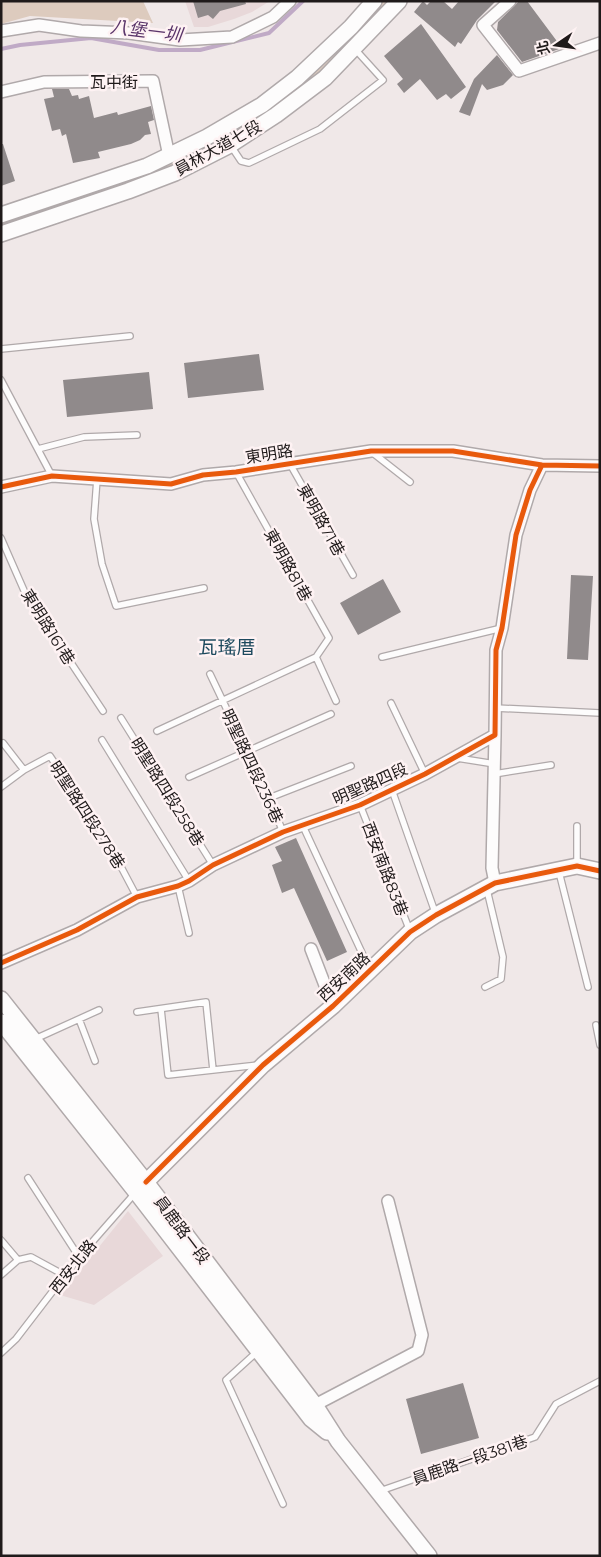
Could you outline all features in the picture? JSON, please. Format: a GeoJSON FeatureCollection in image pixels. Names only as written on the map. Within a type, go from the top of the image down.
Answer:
{"type":"FeatureCollection","features":[{"type":"Feature","properties":{"kind":"main road","name":"員林大道七段"},"geometry":{"type":"LineString","coordinates":[[1,215],[147,166],[207,138],[262,105],[314,63],[351,27],[374,1]]}},
{"type":"Feature","properties":{"kind":"main road","name":"員林大道七段"},"geometry":{"type":"LineString","coordinates":[[1,234],[128,191],[174,172],[230,145],[276,115],[325,78],[399,1]]}},
{"type":"Feature","properties":{"kind":"main road","name":"西安南路"},"geometry":{"type":"LineString","coordinates":[[141,1187],[263,1065],[332,1006],[410,932],[436,915],[491,886],[577,866],[600,871]]}},
{"type":"Feature","properties":{"kind":"main road","name":"員鹿路一段"},"geometry":{"type":"LineString","coordinates":[[1,999],[34,1040],[141,1187],[263,1347],[311,1419],[338,1441]]}},
{"type":"Feature","properties":{"kind":"main road","name":"員鹿路一段"},"geometry":{"type":"LineString","coordinates":[[1,1022],[141,1187]]}},
{"type":"Feature","properties":{"kind":"main road","name":"員鹿路一段"},"geometry":{"type":"LineString","coordinates":[[263,1347],[315,1405],[338,1441],[429,1556]]}},
{"type":"Feature","properties":{"kind":"street"},"geometry":{"type":"LineString","coordinates":[[1,31],[39,25],[82,31],[129,33],[180,40],[232,37],[273,17],[290,1]]}},
{"type":"Feature","properties":{"kind":"street"},"geometry":{"type":"LineString","coordinates":[[510,1],[483,25],[519,71],[600,43]]}},
{"type":"Feature","properties":{"kind":"street","name":"瓦中街"},"geometry":{"type":"LineString","coordinates":[[1,92],[44,82],[152,82],[169,156]]}},
{"type":"Feature","properties":{"kind":"street","name":"東明路"},"geometry":{"type":"LineString","coordinates":[[1,487],[52,476],[171,484],[203,475],[236,472],[371,451],[453,451],[542,465],[600,466]]}},
{"type":"Feature","properties":{"kind":"street"},"geometry":{"type":"LineString","coordinates":[[491,886],[496,650],[502,628],[516,535],[530,490],[542,465]]}},
{"type":"Feature","properties":{"kind":"street","name":"明聖路四段"},"geometry":{"type":"LineString","coordinates":[[1,964],[77,930],[137,897],[190,881],[213,865],[283,832],[360,805],[425,774],[495,736]]}},
{"type":"Feature","properties":{"kind":"street"},"geometry":{"type":"LineString","coordinates":[[311,949],[332,1006]]}},
{"type":"Feature","properties":{"kind":"street"},"geometry":{"type":"LineString","coordinates":[[315,1405],[418,1351],[422,1335],[388,1201]]}},
{"type":"Feature","properties":{"kind":"lane"},"geometry":{"type":"LineString","coordinates":[[230,145],[241,161],[249,163],[320,130],[383,80],[354,48]]}},
{"type":"Feature","properties":{"kind":"lane"},"geometry":{"type":"LineString","coordinates":[[1,349],[130,336]]}},
{"type":"Feature","properties":{"kind":"lane"},"geometry":{"type":"LineString","coordinates":[[1,380],[52,476]]}},
{"type":"Feature","properties":{"kind":"lane"},"geometry":{"type":"LineString","coordinates":[[38,449],[84,437],[137,435]]}},
{"type":"Feature","properties":{"kind":"lane"},"geometry":{"type":"LineString","coordinates":[[371,451],[410,482]]}},
{"type":"Feature","properties":{"kind":"lane","name":"東明路71巷"},"geometry":{"type":"LineString","coordinates":[[290,464],[353,575]]}},
{"type":"Feature","properties":{"kind":"lane","name":"東明路81巷"},"geometry":{"type":"LineString","coordinates":[[236,472],[329,638],[316,657]]}},
{"type":"Feature","properties":{"kind":"lane"},"geometry":{"type":"LineString","coordinates":[[97,479],[94,519],[102,564],[116,606],[204,588]]}},
{"type":"Feature","properties":{"kind":"lane","name":"東明路161巷"},"geometry":{"type":"LineString","coordinates":[[1,538],[26,594],[103,711]]}},
{"type":"Feature","properties":{"kind":"lane"},"geometry":{"type":"LineString","coordinates":[[382,657],[502,628]]}},
{"type":"Feature","properties":{"kind":"lane"},"geometry":{"type":"LineString","coordinates":[[157,731],[316,657],[336,701]]}},
{"type":"Feature","properties":{"kind":"lane","name":"明聖路四段236巷"},"geometry":{"type":"LineString","coordinates":[[210,674],[270,798],[283,832]]}},
{"type":"Feature","properties":{"kind":"lane"},"geometry":{"type":"LineString","coordinates":[[391,703],[425,774]]}},
{"type":"Feature","properties":{"kind":"lane"},"geometry":{"type":"LineString","coordinates":[[495,708],[600,713]]}},
{"type":"Feature","properties":{"kind":"lane"},"geometry":{"type":"LineString","coordinates":[[189,777],[331,714]]}},
{"type":"Feature","properties":{"kind":"lane","name":"明聖路四段258巷"},"geometry":{"type":"LineString","coordinates":[[121,718],[213,865]]}},
{"type":"Feature","properties":{"kind":"lane"},"geometry":{"type":"LineString","coordinates":[[102,740],[190,881]]}},
{"type":"Feature","properties":{"kind":"lane"},"geometry":{"type":"LineString","coordinates":[[3,743],[24,770]]}},
{"type":"Feature","properties":{"kind":"lane","name":"明聖路四段278巷"},"geometry":{"type":"LineString","coordinates":[[1,787],[24,770],[50,756],[110,846],[137,897]]}},
{"type":"Feature","properties":{"kind":"lane"},"geometry":{"type":"LineString","coordinates":[[455,758],[494,769],[552,764]]}},
{"type":"Feature","properties":{"kind":"lane"},"geometry":{"type":"LineString","coordinates":[[270,798],[351,766]]}},
{"type":"Feature","properties":{"kind":"lane"},"geometry":{"type":"LineString","coordinates":[[392,790],[436,915]]}},
{"type":"Feature","properties":{"kind":"lane","name":"西安南路83巷"},"geometry":{"type":"LineString","coordinates":[[360,805],[410,932]]}},
{"type":"Feature","properties":{"kind":"lane"},"geometry":{"type":"LineString","coordinates":[[302,824],[370,970]]}},
{"type":"Feature","properties":{"kind":"lane"},"geometry":{"type":"LineString","coordinates":[[577,826],[577,866]]}},
{"type":"Feature","properties":{"kind":"lane"},"geometry":{"type":"LineString","coordinates":[[559,870],[588,987]]}},
{"type":"Feature","properties":{"kind":"lane"},"geometry":{"type":"LineString","coordinates":[[178,886],[189,933]]}},
{"type":"Feature","properties":{"kind":"lane"},"geometry":{"type":"LineString","coordinates":[[485,988],[501,979],[503,957],[491,886]]}},
{"type":"Feature","properties":{"kind":"lane"},"geometry":{"type":"LineString","coordinates":[[137,1012],[206,1002],[213,1070]]}},
{"type":"Feature","properties":{"kind":"lane"},"geometry":{"type":"LineString","coordinates":[[161,1009],[168,1076],[263,1065]]}},
{"type":"Feature","properties":{"kind":"lane"},"geometry":{"type":"LineString","coordinates":[[34,1040],[99,1010]]}},
{"type":"Feature","properties":{"kind":"lane"},"geometry":{"type":"LineString","coordinates":[[79,1019],[95,1061]]}},
{"type":"Feature","properties":{"kind":"lane"},"geometry":{"type":"LineString","coordinates":[[596,1025],[600,1045]]}},
{"type":"Feature","properties":{"kind":"lane"},"geometry":{"type":"LineString","coordinates":[[28,1178],[79,1257]]}},
{"type":"Feature","properties":{"kind":"lane","name":"西安北路"},"geometry":{"type":"LineString","coordinates":[[1,1353],[16,1339],[79,1257],[141,1187]]}},
{"type":"Feature","properties":{"kind":"lane"},"geometry":{"type":"LineString","coordinates":[[1,1240],[18,1260]]}},
{"type":"Feature","properties":{"kind":"lane"},"geometry":{"type":"LineString","coordinates":[[1,1274],[18,1260],[31,1257],[66,1276]]}},
{"type":"Feature","properties":{"kind":"lane"},"geometry":{"type":"LineString","coordinates":[[263,1347],[226,1380],[283,1504]]}},
{"type":"Feature","properties":{"kind":"lane","name":"員鹿路一段381巷"},"geometry":{"type":"LineString","coordinates":[[378,1492],[535,1437],[556,1404],[600,1381]]}},
{"type":"Feature","properties":{"kind":"shaded area"},"geometry":{"type":"Polygon","coordinates":[[[1,1],[143,1],[153,23],[30,16],[1,24],[1,1]]]}},
{"type":"Feature","properties":{"kind":"shaded area"},"geometry":{"type":"Polygon","coordinates":[[[185,1],[270,1],[252,12],[234,19],[208,27],[194,27],[185,1]]]}},
{"type":"Feature","properties":{"kind":"shaded area"},"geometry":{"type":"Polygon","coordinates":[[[383,1],[388,1],[322,70],[279,107],[247,128],[214,147],[145,178],[1,227],[1,222],[157,168],[189,155],[226,134],[368,19],[383,1]]]}},
{"type":"Feature","properties":{"kind":"shaded area"},"geometry":{"type":"Polygon","coordinates":[[[128,1211],[163,1256],[94,1305],[60,1295],[128,1211]]]}},
{"type":"Feature","properties":{"kind":"building"},"geometry":{"type":"Polygon","coordinates":[[[193,1],[245,1],[246,4],[220,11],[213,19],[208,15],[198,18],[193,1]]]}},
{"type":"Feature","properties":{"kind":"building"},"geometry":{"type":"Polygon","coordinates":[[[423,1],[427,5],[431,1],[443,1],[452,9],[459,1],[496,1],[477,20],[461,44],[458,42],[455,47],[414,12],[423,1]]]}},
{"type":"Feature","properties":{"kind":"building"},"geometry":{"type":"Polygon","coordinates":[[[519,1],[527,1],[562,48],[522,62],[497,30],[498,22],[519,1]]]}},
{"type":"Feature","properties":{"kind":"building"},"geometry":{"type":"Polygon","coordinates":[[[421,24],[466,87],[451,99],[446,94],[437,100],[420,79],[404,93],[397,84],[403,79],[384,56],[421,24]]]}},
{"type":"Feature","properties":{"kind":"building"},"geometry":{"type":"Polygon","coordinates":[[[497,55],[513,75],[503,85],[487,90],[482,84],[470,116],[459,112],[474,79],[497,55]]]}},
{"type":"Feature","properties":{"kind":"building"},"geometry":{"type":"Polygon","coordinates":[[[52,89],[69,89],[72,96],[78,95],[79,99],[89,96],[94,118],[117,112],[118,115],[151,106],[154,120],[148,122],[151,134],[145,135],[140,140],[131,144],[98,152],[100,158],[73,163],[66,134],[62,136],[60,129],[52,131],[44,99],[54,97],[52,89]]]}},
{"type":"Feature","properties":{"kind":"building"},"geometry":{"type":"Polygon","coordinates":[[[1,144],[3,144],[15,181],[1,186],[1,144]]]}},
{"type":"Feature","properties":{"kind":"building"},"geometry":{"type":"Polygon","coordinates":[[[259,354],[264,390],[188,398],[184,363],[259,354]]]}},
{"type":"Feature","properties":{"kind":"building"},"geometry":{"type":"Polygon","coordinates":[[[149,372],[153,409],[67,417],[63,380],[149,372]]]}},
{"type":"Feature","properties":{"kind":"building"},"geometry":{"type":"Polygon","coordinates":[[[571,575],[593,576],[588,660],[567,659],[571,575]]]}},
{"type":"Feature","properties":{"kind":"building"},"geometry":{"type":"Polygon","coordinates":[[[383,579],[401,612],[358,635],[340,603],[383,579]]]}},
{"type":"Feature","properties":{"kind":"building"},"geometry":{"type":"Polygon","coordinates":[[[296,838],[347,952],[327,961],[294,888],[282,893],[272,865],[282,861],[275,847],[296,838]]]}},
{"type":"Feature","properties":{"kind":"building"},"geometry":{"type":"Polygon","coordinates":[[[463,1383],[479,1438],[421,1454],[406,1399],[463,1383]]]}},
{"type":"Feature","properties":{"kind":"waterway","name":"八堡一圳"},"geometry":{"type":"LineString","coordinates":[[1,49],[20,45],[91,38],[159,50],[200,50],[269,33],[303,1]]}},
{"type":"Feature","properties":{"kind":"cycle path"},"geometry":{"type":"LineString","coordinates":[[1,487],[52,476],[171,484],[203,475],[236,472],[371,451],[453,451],[542,465],[600,466]]}},
{"type":"Feature","properties":{"kind":"cycle path"},"geometry":{"type":"LineString","coordinates":[[1,963],[77,930],[137,897],[178,886],[189,881],[213,865],[283,832],[360,805],[425,774],[495,735],[496,650],[502,628],[516,535],[530,490],[542,465]]}},
{"type":"Feature","properties":{"kind":"cycle path"},"geometry":{"type":"LineString","coordinates":[[146,1182],[263,1065],[333,1006],[410,932],[436,915],[495,883],[577,866],[600,871]]}},
{"type":"Feature","properties":{"kind":"district","name":"瓦瑤厝"},"geometry":{"type":"Point","coordinates":[227,647]}}]}
